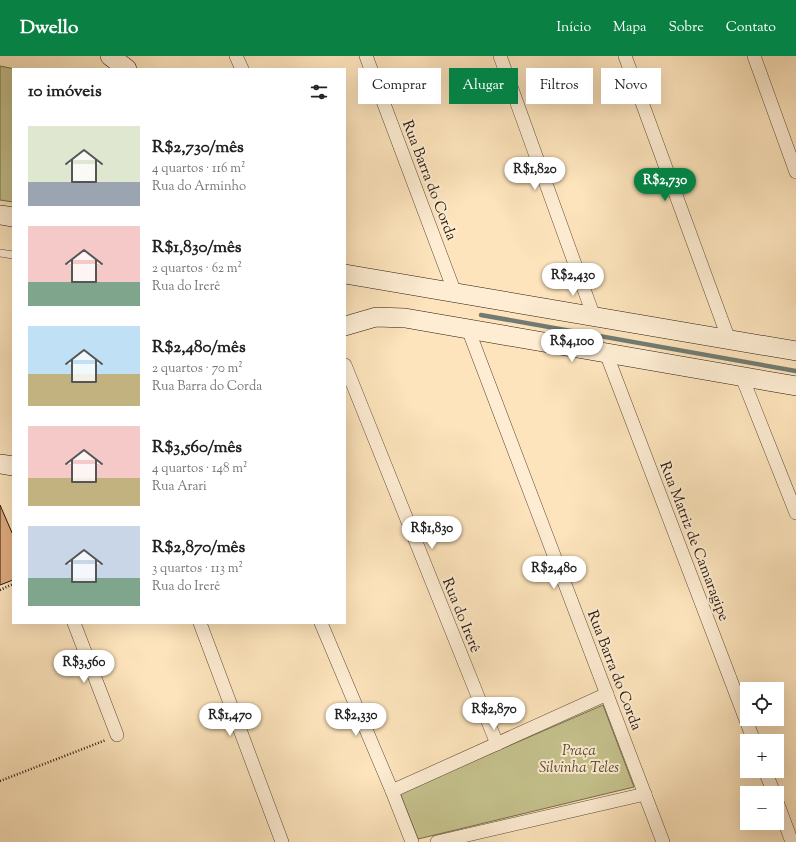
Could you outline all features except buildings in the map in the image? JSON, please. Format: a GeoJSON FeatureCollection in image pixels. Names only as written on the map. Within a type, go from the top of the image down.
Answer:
{"type":"FeatureCollection","features":[{"type":"Feature","properties":{"kind":"main road"},"geometry":{"type":"LineString","coordinates":[[110,56],[126,68]]}},
{"type":"Feature","properties":{"kind":"main road"},"geometry":{"type":"LineString","coordinates":[[0,215],[12,217]]}},
{"type":"Feature","properties":{"kind":"main road"},"geometry":{"type":"LineString","coordinates":[[346,274],[796,351]]}},
{"type":"Feature","properties":{"kind":"main road"},"geometry":{"type":"LineString","coordinates":[[346,326],[367,319],[386,317],[420,320],[796,386]]}},
{"type":"Feature","properties":{"kind":"main road"},"geometry":{"type":"LineString","coordinates":[[0,464],[12,466]]}},
{"type":"Feature","properties":{"kind":"street"},"geometry":{"type":"LineString","coordinates":[[236,56],[242,68]]}},
{"type":"Feature","properties":{"kind":"street","name":"Rua Barra do Corda"},"geometry":{"type":"LineString","coordinates":[[366,56],[455,293]]}},
{"type":"Feature","properties":{"kind":"street"},"geometry":{"type":"LineString","coordinates":[[500,56],[594,316]]}},
{"type":"Feature","properties":{"kind":"street"},"geometry":{"type":"LineString","coordinates":[[625,56],[729,340]]}},
{"type":"Feature","properties":{"kind":"street"},"geometry":{"type":"LineString","coordinates":[[754,56],[796,172]]}},
{"type":"Feature","properties":{"kind":"street","name":"Rua Barra do Corda"},"geometry":{"type":"LineString","coordinates":[[468,329],[663,842]]}},
{"type":"Feature","properties":{"kind":"street","name":"Rua Matriz de Camaragipe"},"geometry":{"type":"LineString","coordinates":[[606,353],[751,734]]}},
{"type":"Feature","properties":{"kind":"street","name":"Rua do Irerê"},"geometry":{"type":"LineString","coordinates":[[346,367],[497,744]]}},
{"type":"Feature","properties":{"kind":"street"},"geometry":{"type":"LineString","coordinates":[[742,377],[796,513]]}},
{"type":"Feature","properties":{"kind":"street"},"geometry":{"type":"LineString","coordinates":[[74,624],[117,735]]}},
{"type":"Feature","properties":{"kind":"street"},"geometry":{"type":"LineString","coordinates":[[200,624],[282,842]]}},
{"type":"Feature","properties":{"kind":"street"},"geometry":{"type":"LineString","coordinates":[[321,624],[392,790],[412,842]]}},
{"type":"Feature","properties":{"kind":"street"},"geometry":{"type":"LineString","coordinates":[[392,790],[607,694]]}},
{"type":"Feature","properties":{"kind":"street"},"geometry":{"type":"LineString","coordinates":[[437,842],[645,794]]}},
{"type":"Feature","properties":{"kind":"street"},"geometry":{"type":"LineString","coordinates":[[784,822],[790,839]]}},
{"type":"Feature","properties":{"kind":"lane"},"geometry":{"type":"LineString","coordinates":[[0,253],[12,255]]}},
{"type":"Feature","properties":{"kind":"path"},"geometry":{"type":"LineString","coordinates":[[0,590],[12,584]]}},
{"type":"Feature","properties":{"kind":"path"},"geometry":{"type":"LineString","coordinates":[[0,781],[117,735]]}},
{"type":"Feature","properties":{"kind":"green space"},"geometry":{"type":"Polygon","coordinates":[[[0,66],[12,68],[12,202],[0,200],[0,66]]]}},
{"type":"Feature","properties":{"kind":"green space","name":"Praça Silvinha Teles"},"geometry":{"type":"Polygon","coordinates":[[[603,705],[634,787],[418,839],[400,793],[603,705]]]}},
{"type":"Feature","properties":{"kind":"waterway"},"geometry":{"type":"LineString","coordinates":[[481,315],[796,371]]}}]}
